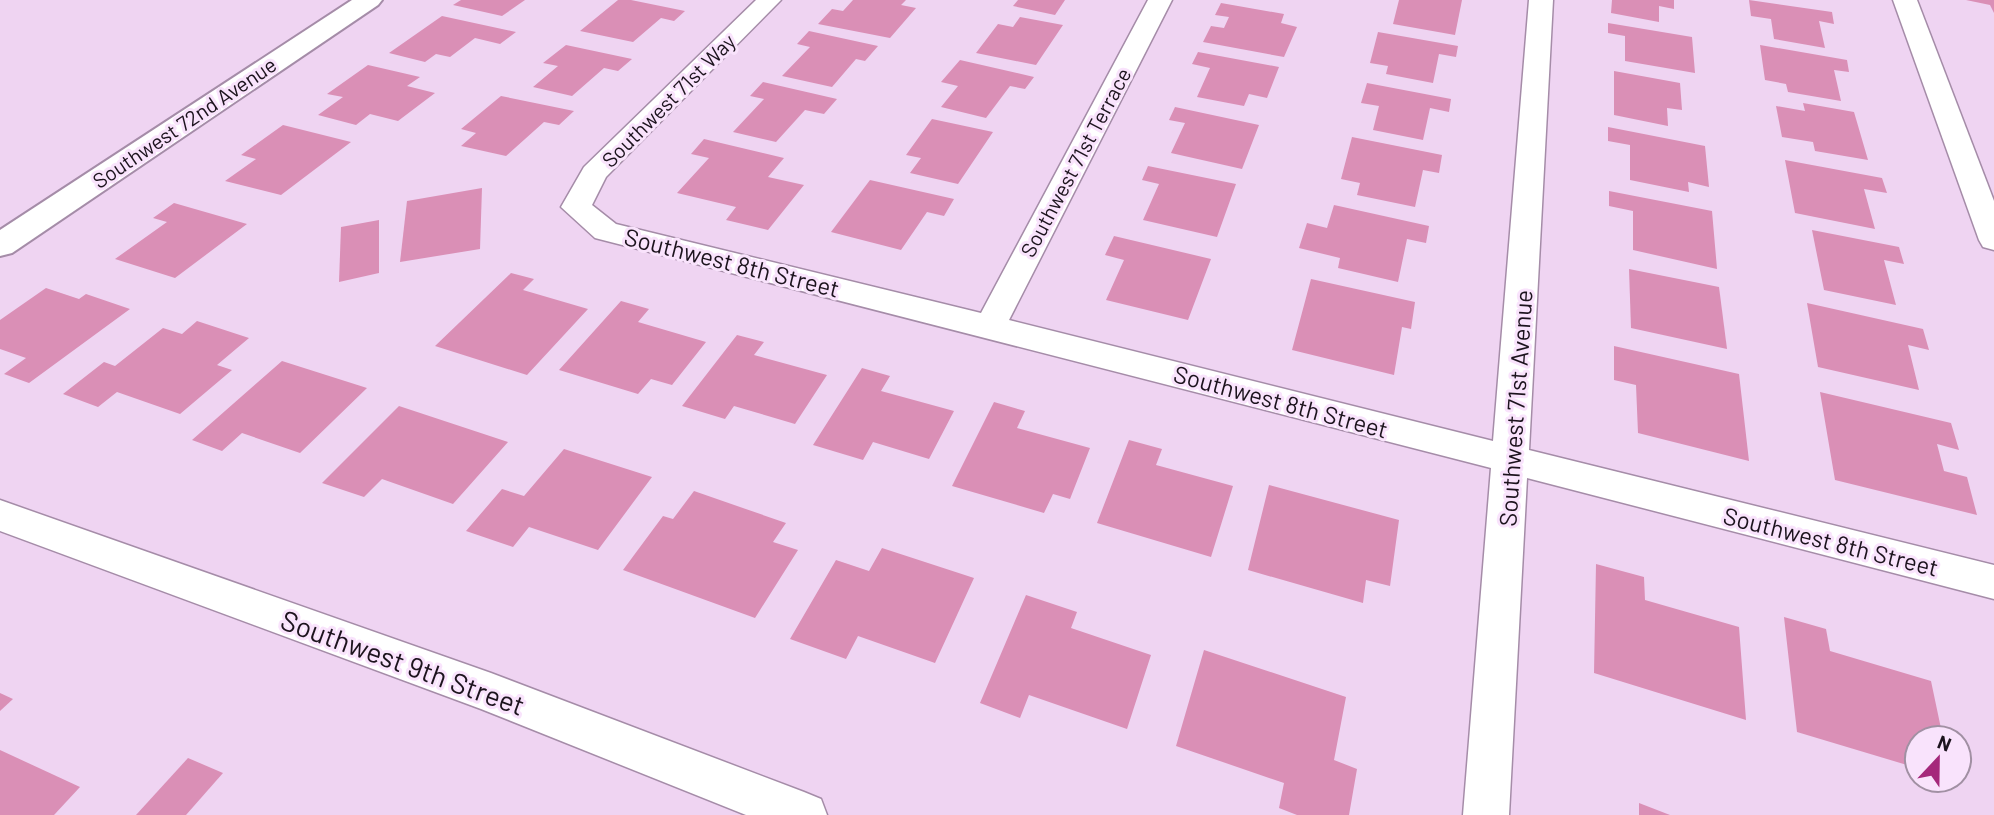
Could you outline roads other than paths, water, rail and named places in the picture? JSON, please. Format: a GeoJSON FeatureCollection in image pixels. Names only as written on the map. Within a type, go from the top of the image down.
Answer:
{"type":"FeatureCollection","features":[{"type":"Feature","properties":{"kind":"street","name":"Southwest 72nd Avenue"},"geometry":{"type":"LineString","coordinates":[[0,245],[369,0]]}},
{"type":"Feature","properties":{"kind":"street","name":"Southwest 71st Way"},"geometry":{"type":"LineString","coordinates":[[576,207],[594,173],[769,0]]}},
{"type":"Feature","properties":{"kind":"street","name":"Southwest 71st Terrace"},"geometry":{"type":"LineString","coordinates":[[991,324],[1160,0]]}},
{"type":"Feature","properties":{"kind":"street","name":"Southwest 71st Avenue"},"geometry":{"type":"LineString","coordinates":[[1486,815],[1541,0]]}},
{"type":"Feature","properties":{"kind":"street"},"geometry":{"type":"LineString","coordinates":[[1905,0],[1994,240]]}},
{"type":"Feature","properties":{"kind":"street","name":"Southwest 8th Street"},"geometry":{"type":"LineString","coordinates":[[576,207],[606,231],[991,324],[1511,462],[1994,582]]}},
{"type":"Feature","properties":{"kind":"street","name":"Southwest 9th Street"},"geometry":{"type":"LineString","coordinates":[[0,515],[491,693],[804,815]]}}]}
